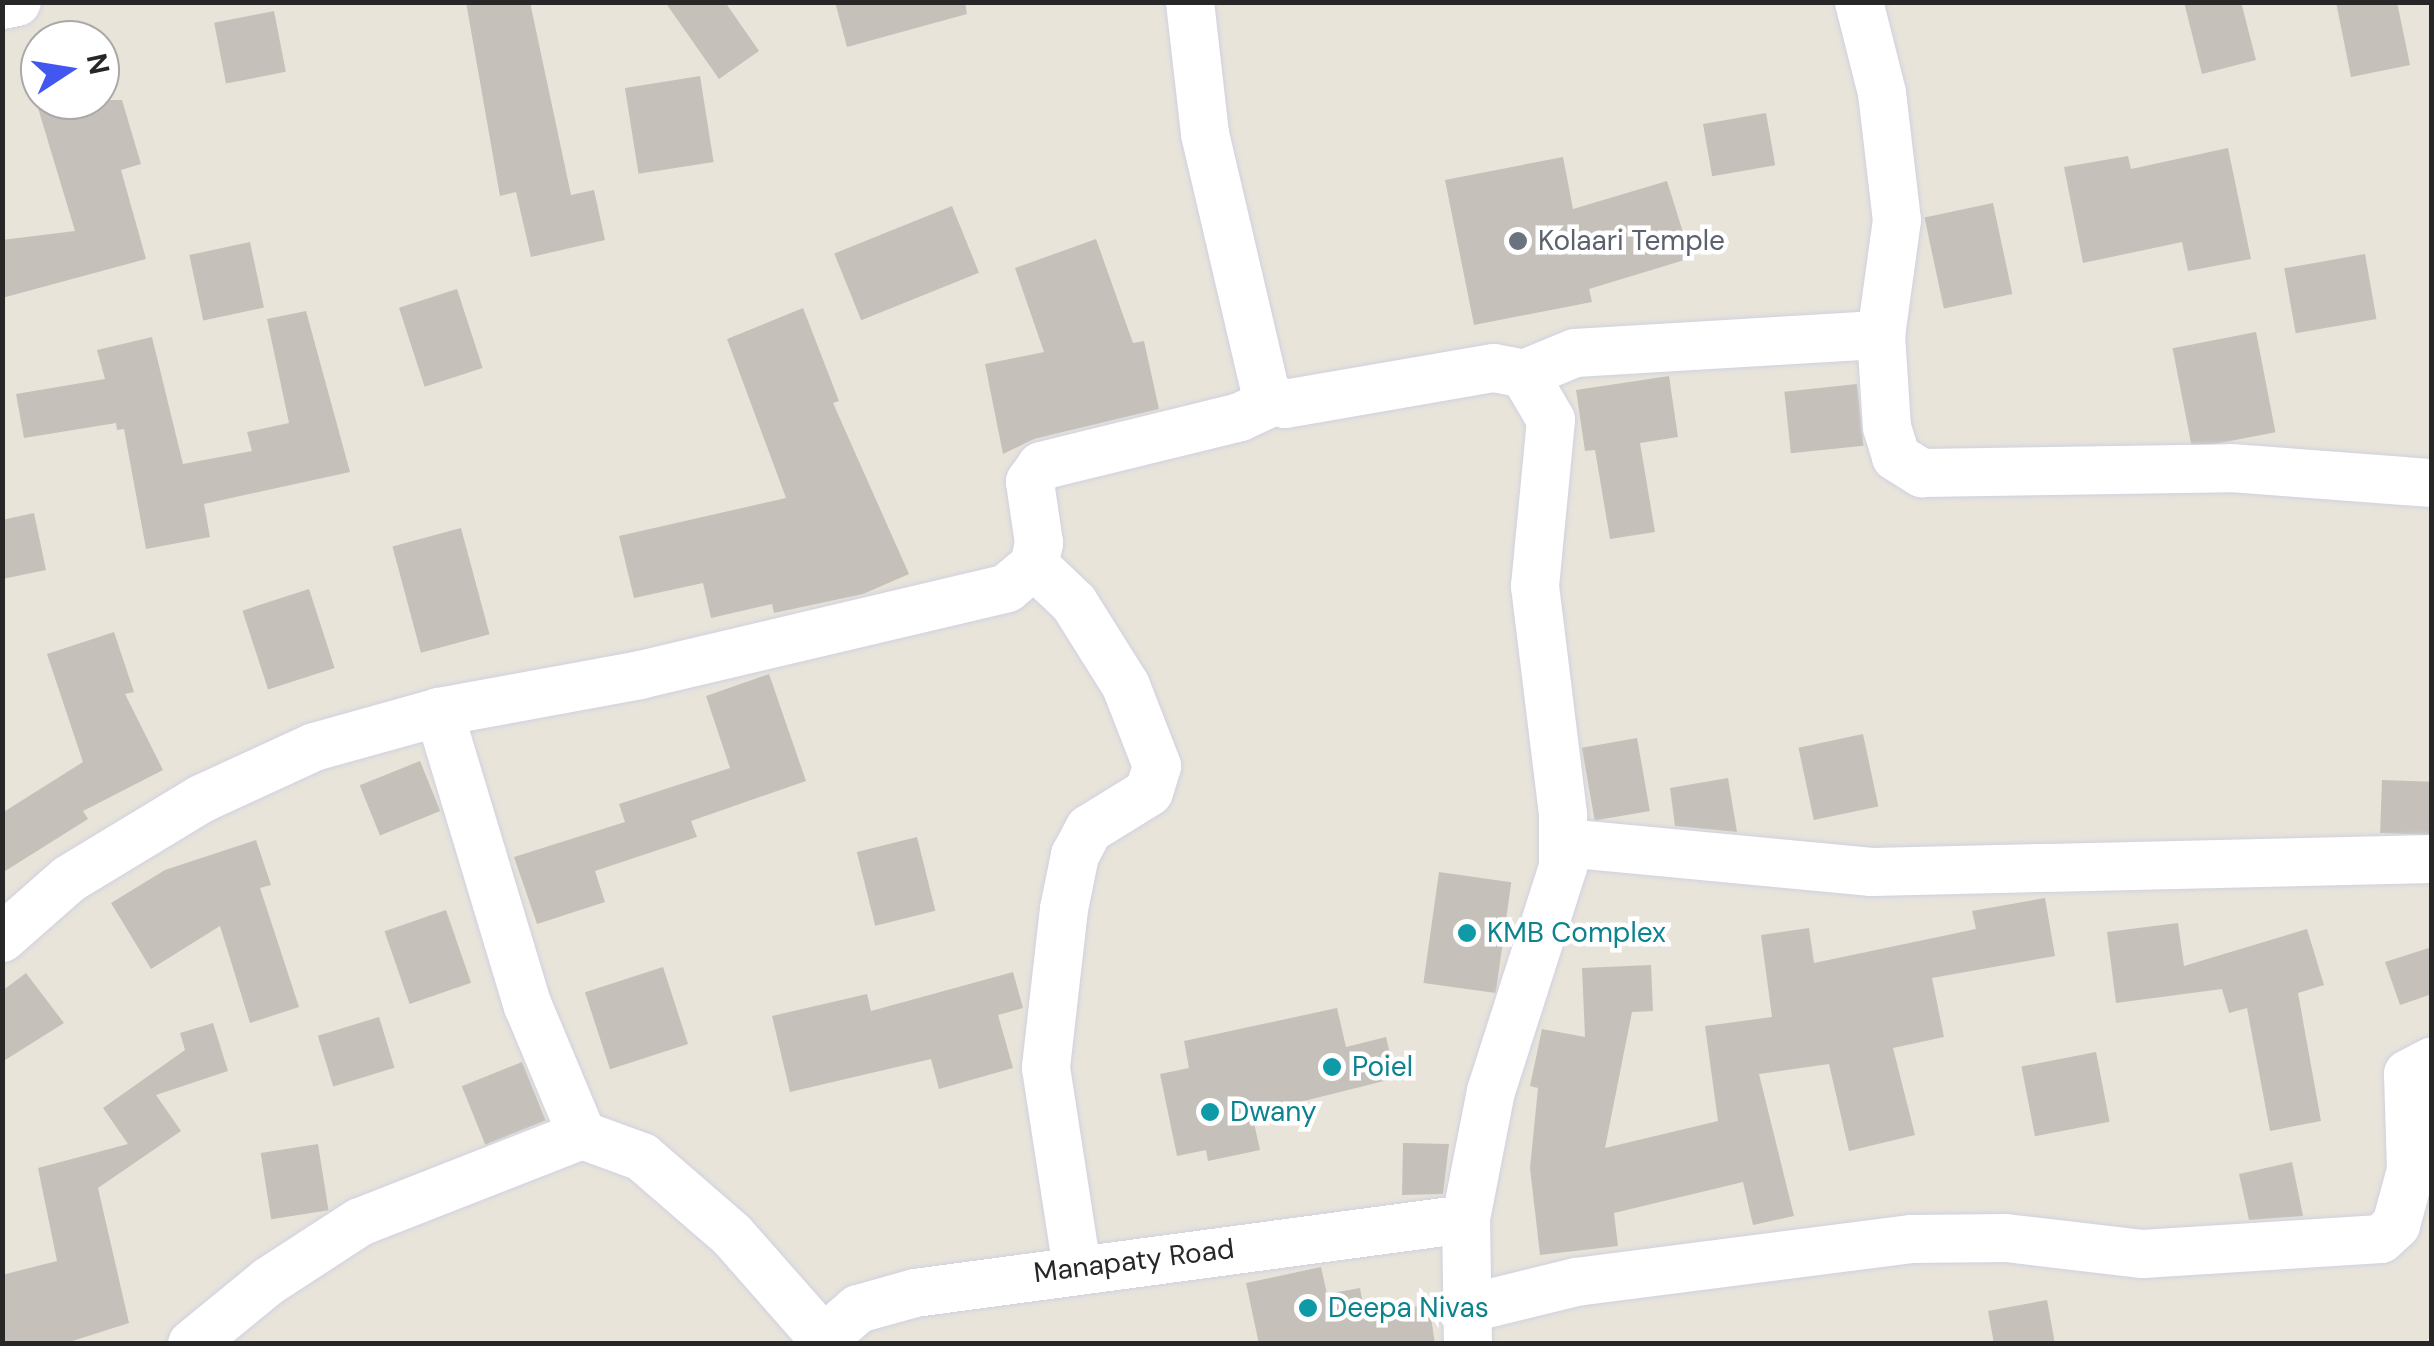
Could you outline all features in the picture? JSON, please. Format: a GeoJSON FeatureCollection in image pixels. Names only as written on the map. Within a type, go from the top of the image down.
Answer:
{"type":"FeatureCollection","features":[{"type":"Feature","properties":{"kind":"street"},"geometry":{"type":"LineString","coordinates":[[2,5],[17,2]]}},
{"type":"Feature","properties":{"kind":"street"},"geometry":{"type":"LineString","coordinates":[[1190,2],[1206,134],[1236,282],[1257,371],[1272,402]]}},
{"type":"Feature","properties":{"kind":"street"},"geometry":{"type":"LineString","coordinates":[[1859,2],[1882,93],[1897,220],[1880,335],[1887,426],[1896,457],[1922,473],[2231,468],[2432,483]]}},
{"type":"Feature","properties":{"kind":"street"},"geometry":{"type":"LineString","coordinates":[[2,938],[69,880],[202,800],[314,747],[439,712],[640,675],[1006,588],[1034,565],[1040,543],[1030,482],[1041,466],[1240,417],[1272,402],[1469,369],[1524,374],[1575,353],[1880,335]]}},
{"type":"Feature","properties":{"kind":"street"},"geometry":{"type":"LineString","coordinates":[[1524,374],[1552,420],[1535,586],[1565,843],[1491,1091],[1466,1219],[1465,1327],[1576,1282],[1912,1238],[2006,1238],[2143,1254],[2381,1239],[2396,1225],[2411,1170],[2408,1074],[2432,1061]]}},
{"type":"Feature","properties":{"kind":"street"},"geometry":{"type":"LineString","coordinates":[[1034,565],[1066,592],[1126,686],[1157,766],[1149,792],[1089,829],[1075,855],[1064,909],[1046,1068],[1078,1269]]}},
{"type":"Feature","properties":{"kind":"street"},"geometry":{"type":"LineString","coordinates":[[439,712],[528,1006],[582,1135]]}},
{"type":"Feature","properties":{"kind":"street"},"geometry":{"type":"LineString","coordinates":[[1565,843],[1872,872],[2432,859]]}},
{"type":"Feature","properties":{"kind":"street"},"geometry":{"type":"LineString","coordinates":[[192,1344],[268,1282],[360,1222],[582,1135],[642,1157],[732,1235],[819,1340]]}},
{"type":"Feature","properties":{"kind":"street","name":"Manapaty Road"},"geometry":{"type":"LineString","coordinates":[[819,1340],[858,1309],[915,1293],[1466,1219]]}},
{"type":"Feature","properties":{"kind":"building"},"geometry":{"type":"Polygon","coordinates":[[[466,2],[530,2],[571,195],[594,190],[605,240],[531,257],[516,192],[500,196],[466,2]]]}},
{"type":"Feature","properties":{"kind":"building"},"geometry":{"type":"Polygon","coordinates":[[[665,2],[725,2],[759,51],[719,79],[665,2]]]}},
{"type":"Feature","properties":{"kind":"building"},"geometry":{"type":"Polygon","coordinates":[[[835,2],[965,2],[967,14],[847,47],[835,2]]]}},
{"type":"Feature","properties":{"kind":"building"},"geometry":{"type":"Polygon","coordinates":[[[2184,2],[2241,2],[2256,60],[2202,74],[2184,2]]]}},
{"type":"Feature","properties":{"kind":"building"},"geometry":{"type":"Polygon","coordinates":[[[2336,2],[2397,2],[2410,65],[2351,77],[2336,2]]]}},
{"type":"Feature","properties":{"kind":"building"},"geometry":{"type":"Polygon","coordinates":[[[274,11],[286,72],[226,84],[214,23],[274,11]]]}},
{"type":"Feature","properties":{"kind":"building"},"geometry":{"type":"Polygon","coordinates":[[[700,76],[714,162],[639,174],[625,88],[700,76]]]}},
{"type":"Feature","properties":{"kind":"building"},"geometry":{"type":"Polygon","coordinates":[[[122,100],[141,164],[121,170],[146,259],[2,298],[2,240],[75,231],[42,120],[120,120],[122,100]]]}},
{"type":"Feature","properties":{"kind":"building"},"geometry":{"type":"Polygon","coordinates":[[[1766,113],[1775,165],[1712,176],[1703,124],[1766,113]]]}},
{"type":"Feature","properties":{"kind":"building"},"geometry":{"type":"Polygon","coordinates":[[[2228,148],[2251,259],[2188,271],[2182,242],[2083,263],[2064,167],[2128,156],[2131,169],[2228,148]]]}},
{"type":"Feature","properties":{"kind":"building","name":"Kolaari Temple"},"geometry":{"type":"Polygon","coordinates":[[[1563,157],[1573,209],[1667,181],[1691,258],[1589,289],[1592,302],[1474,325],[1445,180],[1563,157]]]}},
{"type":"Feature","properties":{"kind":"building"},"geometry":{"type":"Polygon","coordinates":[[[1993,203],[2012,294],[1944,309],[1925,218],[1993,203]]]}},
{"type":"Feature","properties":{"kind":"building"},"geometry":{"type":"Polygon","coordinates":[[[952,206],[979,273],[861,320],[834,254],[952,206]]]}},
{"type":"Feature","properties":{"kind":"building"},"geometry":{"type":"Polygon","coordinates":[[[1096,239],[1133,343],[1144,341],[1159,409],[1034,439],[1003,454],[985,364],[1044,352],[1015,268],[1096,239]]]}},
{"type":"Feature","properties":{"kind":"building"},"geometry":{"type":"Polygon","coordinates":[[[250,242],[264,308],[203,320],[189,255],[250,242]]]}},
{"type":"Feature","properties":{"kind":"building"},"geometry":{"type":"Polygon","coordinates":[[[2365,254],[2376,319],[2296,333],[2284,268],[2365,254]]]}},
{"type":"Feature","properties":{"kind":"building"},"geometry":{"type":"Polygon","coordinates":[[[457,289],[483,368],[425,387],[399,308],[457,289]]]}},
{"type":"Feature","properties":{"kind":"building"},"geometry":{"type":"Polygon","coordinates":[[[803,308],[839,401],[833,403],[909,574],[863,594],[774,613],[772,604],[711,618],[703,583],[634,598],[619,536],[786,498],[727,339],[803,308]]]}},
{"type":"Feature","properties":{"kind":"building"},"geometry":{"type":"Polygon","coordinates":[[[306,311],[350,472],[204,504],[210,537],[146,549],[124,429],[117,430],[116,423],[24,438],[16,394],[105,379],[97,350],[152,337],[183,464],[252,451],[247,432],[289,423],[267,319],[306,311]]]}},
{"type":"Feature","properties":{"kind":"building"},"geometry":{"type":"Polygon","coordinates":[[[2256,332],[2275,432],[2192,448],[2173,348],[2256,332]]]}},
{"type":"Feature","properties":{"kind":"building"},"geometry":{"type":"Polygon","coordinates":[[[1669,376],[1678,437],[1640,443],[1655,532],[1610,539],[1595,450],[1585,451],[1576,390],[1669,376]]]}},
{"type":"Feature","properties":{"kind":"building"},"geometry":{"type":"Polygon","coordinates":[[[1857,384],[1863,446],[1791,453],[1784,392],[1857,384]]]}},
{"type":"Feature","properties":{"kind":"building"},"geometry":{"type":"Polygon","coordinates":[[[34,513],[46,570],[2,579],[2,520],[34,513]]]}},
{"type":"Feature","properties":{"kind":"building"},"geometry":{"type":"Polygon","coordinates":[[[461,528],[489,634],[421,653],[392,546],[461,528]]]}},
{"type":"Feature","properties":{"kind":"building"},"geometry":{"type":"Polygon","coordinates":[[[309,589],[335,668],[268,690],[242,611],[309,589]]]}},
{"type":"Feature","properties":{"kind":"building"},"geometry":{"type":"Polygon","coordinates":[[[114,632],[134,692],[125,694],[163,770],[83,811],[88,819],[2,873],[2,813],[83,762],[47,654],[114,632]]]}},
{"type":"Feature","properties":{"kind":"building"},"geometry":{"type":"Polygon","coordinates":[[[769,674],[806,781],[691,821],[697,837],[595,871],[605,902],[537,924],[514,857],[625,822],[619,804],[730,768],[706,696],[769,674]]]}},
{"type":"Feature","properties":{"kind":"building"},"geometry":{"type":"Polygon","coordinates":[[[1863,734],[1878,806],[1814,820],[1798,748],[1863,734]]]}},
{"type":"Feature","properties":{"kind":"building"},"geometry":{"type":"Polygon","coordinates":[[[1637,738],[1650,811],[1595,821],[1582,748],[1637,738]]]}},
{"type":"Feature","properties":{"kind":"building"},"geometry":{"type":"Polygon","coordinates":[[[420,761],[440,811],[380,835],[360,785],[420,761]]]}},
{"type":"Feature","properties":{"kind":"building"},"geometry":{"type":"Polygon","coordinates":[[[1728,778],[1737,832],[1675,826],[1670,788],[1728,778]]]}},
{"type":"Feature","properties":{"kind":"building"},"geometry":{"type":"Polygon","coordinates":[[[2382,780],[2432,782],[2430,835],[2380,833],[2382,780]]]}},
{"type":"Feature","properties":{"kind":"building"},"geometry":{"type":"Polygon","coordinates":[[[917,837],[935,911],[875,926],[857,852],[917,837]]]}},
{"type":"Feature","properties":{"kind":"building"},"geometry":{"type":"Polygon","coordinates":[[[256,840],[271,885],[260,888],[299,1007],[250,1023],[220,926],[151,969],[111,903],[165,870],[256,840]]]}},
{"type":"Feature","properties":{"kind":"building","name":"KMB Complex"},"geometry":{"type":"Polygon","coordinates":[[[1439,872],[1511,882],[1496,993],[1423,983],[1439,872]]]}},
{"type":"Feature","properties":{"kind":"building"},"geometry":{"type":"Polygon","coordinates":[[[2045,898],[2055,956],[1932,978],[1944,1037],[1893,1048],[1915,1135],[1849,1151],[1829,1064],[1759,1074],[1794,1216],[1753,1225],[1743,1182],[1614,1213],[1618,1246],[1540,1255],[1530,1168],[1538,1088],[1530,1086],[1542,1029],[1585,1037],[1582,968],[1651,965],[1653,1011],[1632,1012],[1605,1148],[1718,1121],[1705,1026],[1772,1017],[1761,935],[1809,928],[1814,963],[1976,929],[1972,911],[2045,898]]]}},
{"type":"Feature","properties":{"kind":"building"},"geometry":{"type":"Polygon","coordinates":[[[446,910],[471,983],[410,1004],[385,931],[446,910]]]}},
{"type":"Feature","properties":{"kind":"building"},"geometry":{"type":"Polygon","coordinates":[[[2178,923],[2184,966],[2307,929],[2324,985],[2298,993],[2321,1121],[2270,1131],[2247,1008],[2229,1013],[2222,989],[2116,1003],[2107,932],[2178,923]]]}},
{"type":"Feature","properties":{"kind":"building"},"geometry":{"type":"Polygon","coordinates":[[[2432,947],[2432,994],[2400,1005],[2385,962],[2432,947]]]}},
{"type":"Feature","properties":{"kind":"building"},"geometry":{"type":"Polygon","coordinates":[[[663,967],[688,1044],[610,1069],[585,992],[663,967]]]}},
{"type":"Feature","properties":{"kind":"building"},"geometry":{"type":"Polygon","coordinates":[[[1013,972],[1023,1008],[998,1015],[1013,1068],[939,1089],[931,1059],[790,1092],[772,1016],[867,994],[871,1011],[1013,972]]]}},
{"type":"Feature","properties":{"kind":"building"},"geometry":{"type":"Polygon","coordinates":[[[26,973],[64,1023],[2,1062],[2,991],[26,973]]]}},
{"type":"Feature","properties":{"kind":"building"},"geometry":{"type":"Polygon","coordinates":[[[1337,1008],[1346,1047],[1386,1037],[1396,1078],[1252,1114],[1260,1150],[1208,1161],[1206,1150],[1177,1156],[1160,1074],[1189,1068],[1184,1041],[1337,1008]]]}},
{"type":"Feature","properties":{"kind":"building"},"geometry":{"type":"Polygon","coordinates":[[[379,1017],[394,1068],[333,1086],[318,1036],[379,1017]]]}},
{"type":"Feature","properties":{"kind":"building"},"geometry":{"type":"Polygon","coordinates":[[[213,1023],[228,1071],[156,1095],[181,1131],[98,1188],[129,1323],[63,1344],[2,1344],[2,1275],[57,1261],[38,1168],[128,1144],[103,1108],[185,1050],[180,1033],[213,1023]]]}},
{"type":"Feature","properties":{"kind":"building"},"geometry":{"type":"Polygon","coordinates":[[[2096,1052],[2110,1122],[2035,1136],[2021,1067],[2096,1052]]]}},
{"type":"Feature","properties":{"kind":"building"},"geometry":{"type":"Polygon","coordinates":[[[522,1062],[546,1120],[485,1145],[462,1086],[522,1062]]]}},
{"type":"Feature","properties":{"kind":"building"},"geometry":{"type":"Polygon","coordinates":[[[1403,1143],[1449,1144],[1443,1194],[1402,1195],[1403,1143]]]}},
{"type":"Feature","properties":{"kind":"building"},"geometry":{"type":"Polygon","coordinates":[[[318,1144],[328,1210],[271,1219],[261,1153],[318,1144]]]}},
{"type":"Feature","properties":{"kind":"building"},"geometry":{"type":"Polygon","coordinates":[[[2292,1162],[2303,1216],[2249,1220],[2239,1174],[2292,1162]]]}},
{"type":"Feature","properties":{"kind":"building","name":"Deepa Nivas"},"geometry":{"type":"Polygon","coordinates":[[[1321,1267],[1327,1294],[1360,1288],[1365,1315],[1429,1304],[1435,1344],[1259,1344],[1246,1283],[1321,1267]]]}},
{"type":"Feature","properties":{"kind":"building"},"geometry":{"type":"Polygon","coordinates":[[[2047,1300],[2055,1344],[1994,1344],[1988,1311],[2047,1300]]]}},
{"type":"Feature","properties":{"kind":"place","name":"Kolaari Temple"},"geometry":{"type":"Point","coordinates":[1518,241]}},
{"type":"Feature","properties":{"kind":"place","name":"KMB Complex"},"geometry":{"type":"Point","coordinates":[1467,933]}},
{"type":"Feature","properties":{"kind":"place","name":"Poiel"},"geometry":{"type":"Point","coordinates":[1332,1067]}},
{"type":"Feature","properties":{"kind":"place","name":"Dwany"},"geometry":{"type":"Point","coordinates":[1210,1112]}},
{"type":"Feature","properties":{"kind":"place","name":"Deepa Nivas"},"geometry":{"type":"Point","coordinates":[1308,1308]}}]}
